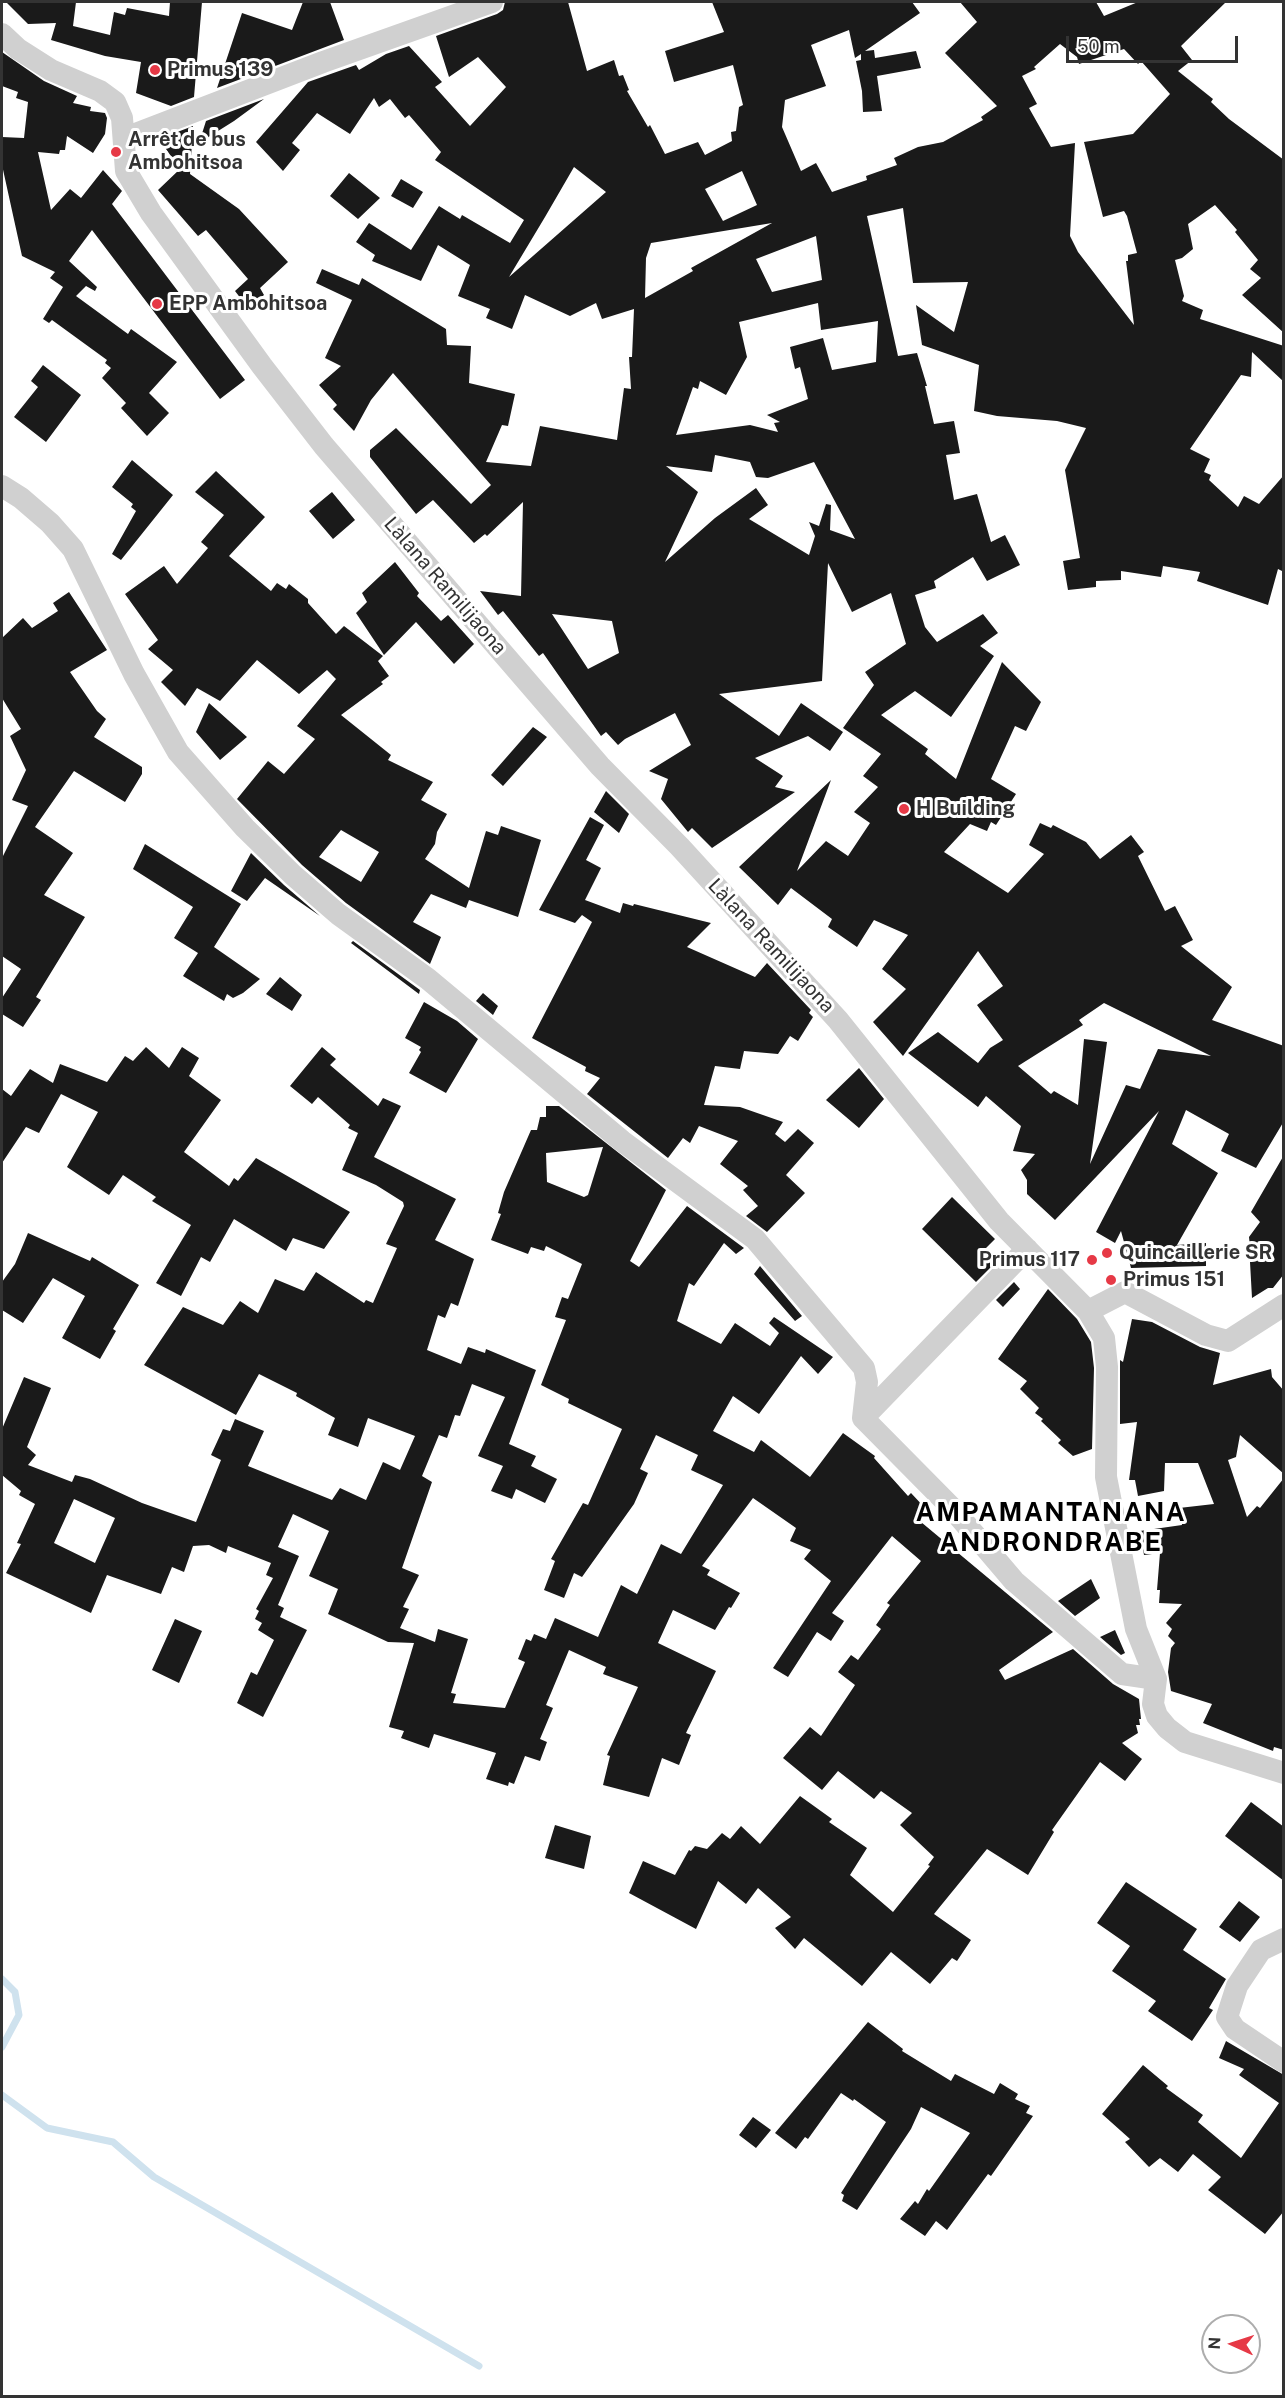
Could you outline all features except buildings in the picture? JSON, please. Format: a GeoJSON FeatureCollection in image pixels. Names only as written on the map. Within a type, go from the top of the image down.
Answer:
{"type":"FeatureCollection","features":[{"type":"Feature","properties":{"kind":"street"},"geometry":{"type":"LineString","coordinates":[[125,138],[323,62],[492,2]]}},
{"type":"Feature","properties":{"kind":"street","name":"Làlana Ramilijaona"},"geometry":{"type":"LineString","coordinates":[[2,34],[18,49],[51,70],[100,91],[115,102],[122,118],[125,138],[123,158],[126,171],[150,213],[324,446],[600,766],[680,847],[838,1020],[999,1221],[1088,1311],[1104,1338],[1106,1348],[1106,1477],[1136,1629],[1156,1679],[1153,1704],[1157,1716],[1175,1735],[1200,1748],[1284,1773]]}},
{"type":"Feature","properties":{"kind":"street"},"geometry":{"type":"LineString","coordinates":[[2,486],[28,504],[73,549],[134,674],[178,752],[245,828],[293,875],[338,914],[428,979],[622,1141],[755,1239],[864,1368],[867,1382],[863,1418]]}},
{"type":"Feature","properties":{"kind":"street"},"geometry":{"type":"LineString","coordinates":[[863,1418],[1027,1249]]}},
{"type":"Feature","properties":{"kind":"street"},"geometry":{"type":"LineString","coordinates":[[1088,1311],[1125,1292],[1206,1335],[1228,1341],[1284,1305]]}},
{"type":"Feature","properties":{"kind":"street"},"geometry":{"type":"LineString","coordinates":[[863,1418],[951,1507],[1014,1581],[1122,1674],[1156,1679]]}},
{"type":"Feature","properties":{"kind":"street"},"geometry":{"type":"LineString","coordinates":[[1284,1939],[1261,1950],[1237,1986],[1227,2017],[1235,2030],[1284,2062]]}},
{"type":"Feature","properties":{"kind":"waterway"},"geometry":{"type":"LineString","coordinates":[[2,1979],[15,1992],[19,2015],[2,2047]]}},
{"type":"Feature","properties":{"kind":"waterway"},"geometry":{"type":"LineString","coordinates":[[2,2095],[47,2128],[113,2142],[154,2177],[479,2366]]}},
{"type":"Feature","properties":{"kind":"place","name":"Primus 139"},"geometry":{"type":"Point","coordinates":[155,70]}},
{"type":"Feature","properties":{"kind":"place","name":"Arrêt de bus Ambohitsoa"},"geometry":{"type":"Point","coordinates":[116,152]}},
{"type":"Feature","properties":{"kind":"place","name":"EPP Ambohitsoa"},"geometry":{"type":"Point","coordinates":[157,304]}},
{"type":"Feature","properties":{"kind":"place","name":"H Building"},"geometry":{"type":"Point","coordinates":[904,809]}},
{"type":"Feature","properties":{"kind":"place","name":"Quincaillerie SR"},"geometry":{"type":"Point","coordinates":[1107,1253]}},
{"type":"Feature","properties":{"kind":"place","name":"Primus 117"},"geometry":{"type":"Point","coordinates":[1092,1260]}},
{"type":"Feature","properties":{"kind":"place","name":"Primus 151"},"geometry":{"type":"Point","coordinates":[1111,1280]}},
{"type":"Feature","properties":{"kind":"district","name":"AMPAMANTANANA ANDRONDRABE"},"geometry":{"type":"Point","coordinates":[1051,1528]}}]}
